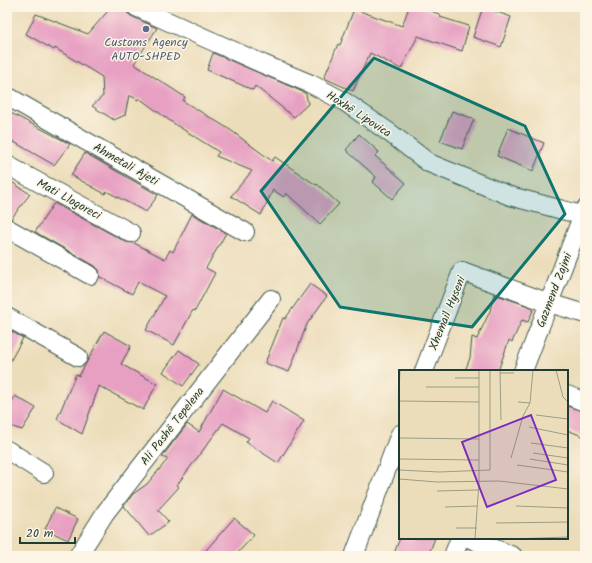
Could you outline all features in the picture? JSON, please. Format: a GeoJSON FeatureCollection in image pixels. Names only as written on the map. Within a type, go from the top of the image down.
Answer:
{"type":"FeatureCollection","features":[{"type":"Feature","properties":{"kind":"street","name":"Hoxhë Lipovica"},"geometry":{"type":"LineString","coordinates":[[136,7],[311,84],[345,102],[390,133],[429,163],[510,196],[584,213]]}},
{"type":"Feature","properties":{"kind":"street","name":"Ahmetali Ajeti"},"geometry":{"type":"LineString","coordinates":[[7,96],[245,232]]}},
{"type":"Feature","properties":{"kind":"street","name":"Mati Llogoreci"},"geometry":{"type":"LineString","coordinates":[[7,164],[131,233]]}},
{"type":"Feature","properties":{"kind":"street","name":"Gazmend Zajmi"},"geometry":{"type":"LineString","coordinates":[[523,370],[584,213]]}},
{"type":"Feature","properties":{"kind":"street"},"geometry":{"type":"LineString","coordinates":[[7,228],[90,275]]}},
{"type":"Feature","properties":{"kind":"street","name":"Xhemail Hyseni"},"geometry":{"type":"LineString","coordinates":[[424,370],[462,271],[549,303]]}},
{"type":"Feature","properties":{"kind":"street","name":"Ali Pashë Tepelena"},"geometry":{"type":"LineString","coordinates":[[78,556],[105,513],[271,299]]}},
{"type":"Feature","properties":{"kind":"street"},"geometry":{"type":"LineString","coordinates":[[549,303],[585,314]]}},
{"type":"Feature","properties":{"kind":"street"},"geometry":{"type":"LineString","coordinates":[[7,317],[78,357]]}},
{"type":"Feature","properties":{"kind":"street"},"geometry":{"type":"LineString","coordinates":[[568,395],[585,402]]}},
{"type":"Feature","properties":{"kind":"street"},"geometry":{"type":"LineString","coordinates":[[354,556],[399,437]]}},
{"type":"Feature","properties":{"kind":"street"},"geometry":{"type":"LineString","coordinates":[[7,450],[43,476],[7,458]]}},
{"type":"Feature","properties":{"kind":"street"},"geometry":{"type":"LineString","coordinates":[[452,556],[460,539]]}},
{"type":"Feature","properties":{"kind":"street"},"geometry":{"type":"LineString","coordinates":[[470,539],[513,556]]}},
{"type":"Feature","properties":{"kind":"highlighted area"},"geometry":{"type":"Polygon","coordinates":[[[374,58],[525,126],[565,214],[472,327],[340,307],[261,191],[374,58]]]}},
{"type":"Feature","properties":{"kind":"building"},"geometry":{"type":"Polygon","coordinates":[[[108,7],[126,7],[127,13],[131,16],[157,28],[134,64],[185,97],[183,101],[229,129],[272,161],[275,157],[316,185],[317,184],[339,204],[320,224],[286,193],[284,197],[273,190],[261,215],[231,196],[252,171],[216,156],[219,152],[173,123],[139,98],[138,100],[129,95],[125,115],[114,120],[92,106],[103,96],[102,77],[55,48],[54,50],[26,34],[36,14],[88,34],[107,12],[108,7]]]}},
{"type":"Feature","properties":{"kind":"building"},"geometry":{"type":"Polygon","coordinates":[[[409,7],[421,7],[441,15],[440,17],[469,26],[462,51],[418,36],[401,69],[370,53],[353,91],[324,78],[338,44],[340,45],[354,9],[402,26],[409,7]]]}},
{"type":"Feature","properties":{"kind":"building"},"geometry":{"type":"Polygon","coordinates":[[[483,7],[511,17],[501,47],[473,37],[483,7]]]}},
{"type":"Feature","properties":{"kind":"building"},"geometry":{"type":"Polygon","coordinates":[[[213,53],[303,92],[306,94],[308,104],[294,117],[255,86],[253,90],[207,70],[213,53]]]}},
{"type":"Feature","properties":{"kind":"building"},"geometry":{"type":"Polygon","coordinates":[[[7,111],[70,144],[54,165],[7,138],[7,111]]]}},
{"type":"Feature","properties":{"kind":"building"},"geometry":{"type":"Polygon","coordinates":[[[452,111],[474,119],[462,149],[440,141],[452,111]]]}},
{"type":"Feature","properties":{"kind":"building"},"geometry":{"type":"Polygon","coordinates":[[[508,128],[544,143],[533,171],[497,156],[508,128]]]}},
{"type":"Feature","properties":{"kind":"building"},"geometry":{"type":"Polygon","coordinates":[[[359,134],[379,152],[375,156],[406,183],[392,199],[373,182],[376,177],[346,150],[359,134]]]}},
{"type":"Feature","properties":{"kind":"building"},"geometry":{"type":"Polygon","coordinates":[[[85,153],[158,195],[146,212],[106,191],[105,194],[71,175],[85,153]]]}},
{"type":"Feature","properties":{"kind":"building"},"geometry":{"type":"Polygon","coordinates":[[[7,179],[30,194],[11,219],[7,218],[7,179]]]}},
{"type":"Feature","properties":{"kind":"building"},"geometry":{"type":"Polygon","coordinates":[[[54,203],[126,242],[134,243],[165,259],[170,250],[173,252],[192,214],[226,233],[206,268],[215,273],[195,311],[193,310],[174,345],[146,330],[165,296],[138,282],[132,294],[100,277],[99,270],[95,266],[35,232],[54,203]]]}},
{"type":"Feature","properties":{"kind":"building"},"geometry":{"type":"Polygon","coordinates":[[[310,284],[327,296],[307,324],[289,372],[265,363],[283,318],[285,319],[310,284]]]}},
{"type":"Feature","properties":{"kind":"building"},"geometry":{"type":"Polygon","coordinates":[[[494,294],[534,308],[528,322],[522,320],[512,342],[509,340],[498,370],[465,370],[470,358],[472,337],[477,339],[490,311],[494,294]]]}},
{"type":"Feature","properties":{"kind":"building"},"geometry":{"type":"Polygon","coordinates":[[[7,329],[23,338],[7,367],[7,329]]]}},
{"type":"Feature","properties":{"kind":"building"},"geometry":{"type":"Polygon","coordinates":[[[104,331],[131,346],[121,364],[157,384],[143,410],[99,386],[82,434],[57,419],[76,374],[79,376],[104,331]]]}},
{"type":"Feature","properties":{"kind":"building"},"geometry":{"type":"Polygon","coordinates":[[[179,350],[199,364],[183,386],[163,372],[179,350]]]}},
{"type":"Feature","properties":{"kind":"building"},"geometry":{"type":"Polygon","coordinates":[[[223,389],[265,413],[272,401],[304,421],[278,463],[246,442],[249,438],[223,423],[177,485],[179,487],[158,510],[169,522],[149,536],[124,506],[133,494],[147,484],[168,459],[162,457],[187,424],[199,432],[223,389]]]}},
{"type":"Feature","properties":{"kind":"building"},"geometry":{"type":"Polygon","coordinates":[[[15,396],[36,408],[22,430],[7,425],[7,411],[15,396]]]}},
{"type":"Feature","properties":{"kind":"building"},"geometry":{"type":"Polygon","coordinates":[[[568,406],[585,412],[585,437],[568,430],[568,406]]]}},
{"type":"Feature","properties":{"kind":"building"},"geometry":{"type":"Polygon","coordinates":[[[55,508],[78,519],[68,540],[45,529],[55,508]]]}},
{"type":"Feature","properties":{"kind":"building"},"geometry":{"type":"Polygon","coordinates":[[[234,518],[254,535],[235,556],[201,556],[234,518]]]}},
{"type":"Feature","properties":{"kind":"building"},"geometry":{"type":"Polygon","coordinates":[[[400,539],[435,539],[428,556],[393,556],[400,539]]]}},
{"type":"Feature","properties":{"kind":"place","name":"Customs Agency AUTO-SHPED"},"geometry":{"type":"Point","coordinates":[146,29]}}]}
